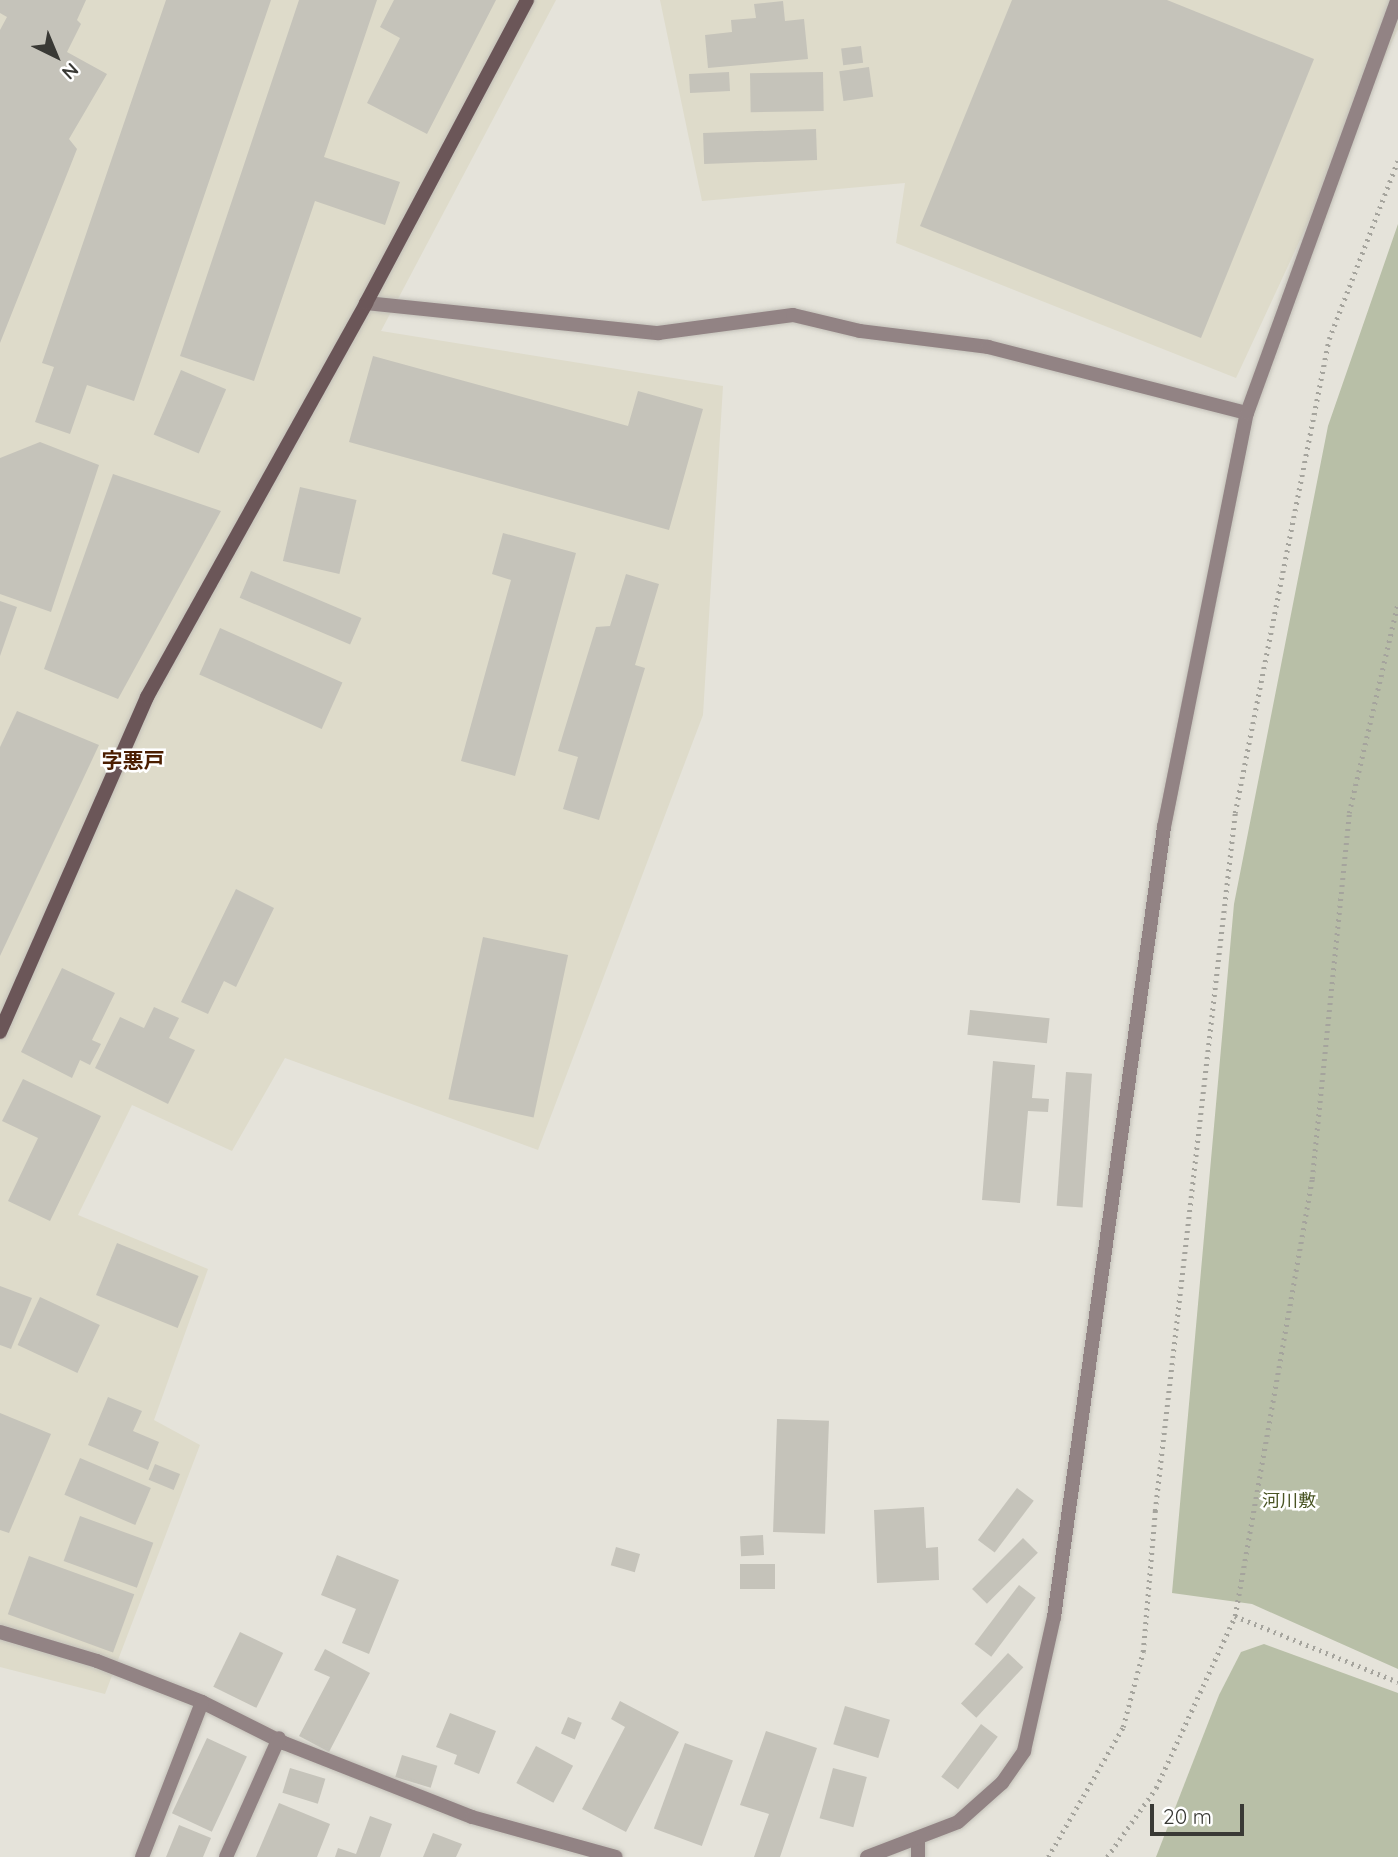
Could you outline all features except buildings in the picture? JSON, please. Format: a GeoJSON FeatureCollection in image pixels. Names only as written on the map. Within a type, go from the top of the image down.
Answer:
{"type":"FeatureCollection","features":[{"type":"Feature","properties":{"kind":"street"},"geometry":{"type":"LineString","coordinates":[[0,1032],[147,697],[366,303],[527,0]]}},
{"type":"Feature","properties":{"kind":"street"},"geometry":{"type":"LineString","coordinates":[[867,1857],[958,1822],[1002,1783],[1024,1751],[1054,1617],[1164,827],[1247,413],[1397,0]]}},
{"type":"Feature","properties":{"kind":"street"},"geometry":{"type":"LineString","coordinates":[[366,303],[658,333],[793,315],[860,331],[988,347],[1247,413]]}},
{"type":"Feature","properties":{"kind":"street"},"geometry":{"type":"LineString","coordinates":[[0,1632],[97,1661],[202,1702],[279,1738],[472,1817],[616,1857]]}},
{"type":"Feature","properties":{"kind":"street"},"geometry":{"type":"LineString","coordinates":[[142,1857],[202,1702]]}},
{"type":"Feature","properties":{"kind":"street"},"geometry":{"type":"LineString","coordinates":[[226,1857],[279,1738]]}},
{"type":"Feature","properties":{"kind":"street"},"geometry":{"type":"LineString","coordinates":[[918,1839],[918,1857]]}},
{"type":"Feature","properties":{"kind":"path"},"geometry":{"type":"LineString","coordinates":[[1048,1857],[1123,1727],[1143,1652],[1155,1511],[1235,813],[1329,339],[1398,160]]}},
{"type":"Feature","properties":{"kind":"path"},"geometry":{"type":"LineString","coordinates":[[1107,1857],[1156,1788],[1235,1616],[1312,1179],[1349,813],[1398,603]]}},
{"type":"Feature","properties":{"kind":"path"},"geometry":{"type":"LineString","coordinates":[[1235,1616],[1398,1682]]}},
{"type":"Feature","properties":{"kind":"shaded area"},"geometry":{"type":"Polygon","coordinates":[[[0,0],[556,0],[381,331],[723,386],[703,715],[538,1150],[285,1058],[232,1151],[132,1105],[78,1215],[208,1269],[154,1420],[200,1445],[105,1694],[0,1667],[0,0]]]}},
{"type":"Feature","properties":{"kind":"shaded area"},"geometry":{"type":"Polygon","coordinates":[[[660,0],[1398,0],[1398,29],[1236,378],[896,243],[905,183],[702,201],[660,0]]]}},
{"type":"Feature","properties":{"kind":"green space","name":"河川敷"},"geometry":{"type":"Polygon","coordinates":[[[1398,224],[1398,1669],[1252,1604],[1172,1593],[1234,904],[1328,426],[1398,224]]]}},
{"type":"Feature","properties":{"kind":"green space"},"geometry":{"type":"Polygon","coordinates":[[[1264,1644],[1398,1693],[1398,1857],[1156,1857],[1219,1695],[1241,1652],[1264,1644]]]}},
{"type":"Feature","properties":{"kind":"district","name":"字悪戸"},"geometry":{"type":"Point","coordinates":[133,760]}}]}
